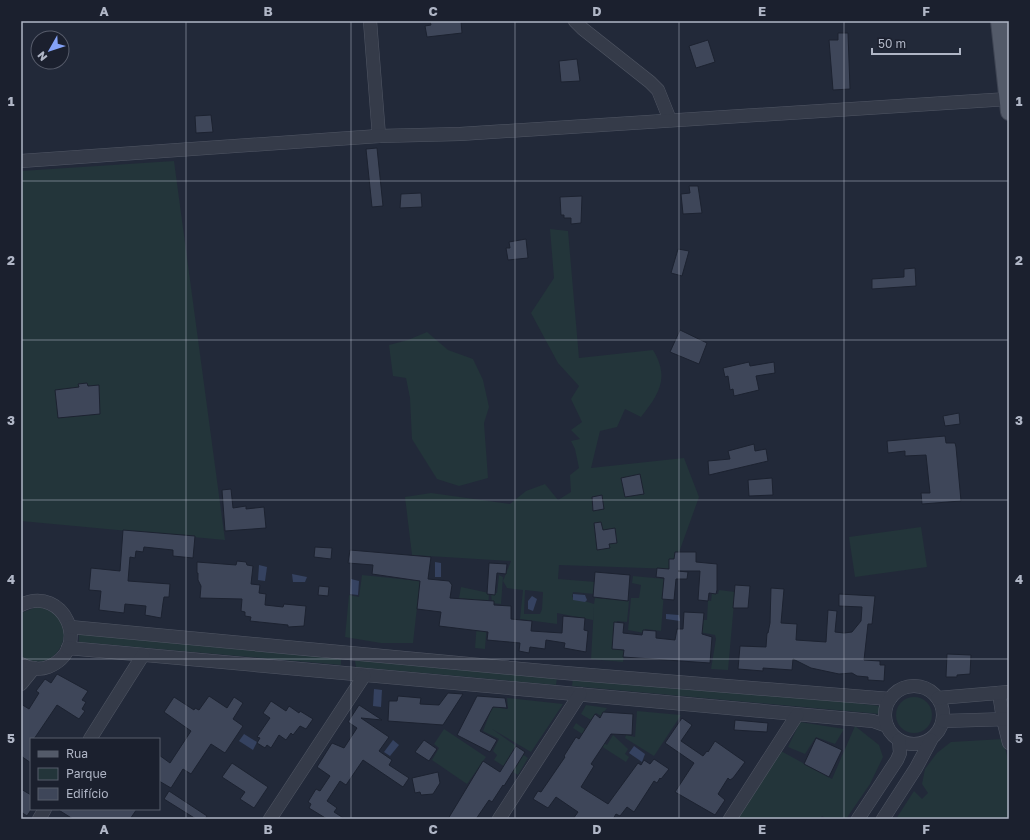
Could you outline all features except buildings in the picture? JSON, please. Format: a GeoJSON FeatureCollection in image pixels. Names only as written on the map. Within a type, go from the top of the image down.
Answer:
{"type":"FeatureCollection","features":[{"type":"Feature","properties":{"kind":"main road"},"geometry":{"type":"LineString","coordinates":[[999,21],[1008,106]]}},
{"type":"Feature","properties":{"kind":"street"},"geometry":{"type":"LineString","coordinates":[[370,21],[379,136]]}},
{"type":"Feature","properties":{"kind":"street"},"geometry":{"type":"LineString","coordinates":[[575,21],[658,90],[670,120]]}},
{"type":"Feature","properties":{"kind":"street"},"geometry":{"type":"LineString","coordinates":[[21,161],[379,136],[460,134],[670,120],[1008,106]]}},
{"type":"Feature","properties":{"kind":"street"},"geometry":{"type":"LineString","coordinates":[[21,605],[38,600],[49,603],[63,612],[70,627],[71,638],[63,657],[55,664],[45,668],[34,668],[21,664]]}},
{"type":"Feature","properties":{"kind":"street"},"geometry":{"type":"LineString","coordinates":[[70,627],[565,673],[890,699]]}},
{"type":"Feature","properties":{"kind":"street"},"geometry":{"type":"LineString","coordinates":[[68,648],[873,721],[887,726]]}},
{"type":"Feature","properties":{"kind":"street"},"geometry":{"type":"LineString","coordinates":[[347,674],[348,653]]}},
{"type":"Feature","properties":{"kind":"street"},"geometry":{"type":"LineString","coordinates":[[91,738],[143,656]]}},
{"type":"Feature","properties":{"kind":"street"},"geometry":{"type":"LineString","coordinates":[[21,684],[34,668]]}},
{"type":"Feature","properties":{"kind":"street"},"geometry":{"type":"LineString","coordinates":[[563,692],[565,673]]}},
{"type":"Feature","properties":{"kind":"street"},"geometry":{"type":"LineString","coordinates":[[270,819],[364,676]]}},
{"type":"Feature","properties":{"kind":"street"},"geometry":{"type":"LineString","coordinates":[[883,819],[916,768],[931,740],[939,732],[943,721],[942,709],[938,698],[929,690],[919,686],[908,687],[897,691],[890,699],[886,708],[887,726],[892,734],[899,740],[910,744],[921,744],[931,740]]}},
{"type":"Feature","properties":{"kind":"street"},"geometry":{"type":"LineString","coordinates":[[938,698],[1004,693],[1009,743]]}},
{"type":"Feature","properties":{"kind":"street"},"geometry":{"type":"LineString","coordinates":[[499,819],[580,694]]}},
{"type":"Feature","properties":{"kind":"street"},"geometry":{"type":"LineString","coordinates":[[730,819],[797,715]]}},
{"type":"Feature","properties":{"kind":"street"},"geometry":{"type":"LineString","coordinates":[[943,721],[1006,719]]}},
{"type":"Feature","properties":{"kind":"street"},"geometry":{"type":"LineString","coordinates":[[858,819],[897,760],[900,752],[899,740]]}},
{"type":"Feature","properties":{"kind":"street"},"geometry":{"type":"LineString","coordinates":[[39,819],[44,810]]}},
{"type":"Feature","properties":{"kind":"green space"},"geometry":{"type":"Polygon","coordinates":[[[174,161],[225,540],[21,521],[21,171],[174,161]]]}},
{"type":"Feature","properties":{"kind":"green space"},"geometry":{"type":"Polygon","coordinates":[[[550,229],[568,231],[579,358],[653,350],[661,369],[660,385],[657,393],[641,417],[625,409],[617,427],[600,431],[591,468],[684,458],[699,497],[673,569],[559,565],[558,579],[596,582],[594,594],[573,592],[572,597],[594,604],[595,598],[629,601],[627,622],[617,621],[614,648],[625,651],[623,662],[591,659],[594,606],[593,620],[557,613],[557,624],[520,619],[523,590],[507,588],[503,581],[511,561],[412,555],[405,497],[431,493],[510,504],[526,491],[545,484],[558,500],[571,492],[570,475],[579,468],[575,449],[571,441],[580,439],[571,430],[582,422],[571,399],[579,386],[558,363],[531,313],[554,278],[550,229]],[[525,590],[524,614],[540,614],[542,609],[543,592],[525,590]]]}},
{"type":"Feature","properties":{"kind":"green space"},"geometry":{"type":"Polygon","coordinates":[[[427,332],[448,350],[473,359],[483,380],[489,407],[484,423],[488,478],[459,486],[437,479],[412,439],[410,398],[406,378],[393,376],[389,345],[408,340],[427,332]]]}},
{"type":"Feature","properties":{"kind":"green space"},"geometry":{"type":"Polygon","coordinates":[[[921,527],[927,567],[855,577],[849,537],[921,527]]]}},
{"type":"Feature","properties":{"kind":"green space"},"geometry":{"type":"Polygon","coordinates":[[[362,575],[420,581],[413,643],[381,643],[345,637],[349,595],[359,597],[362,575]]]}},
{"type":"Feature","properties":{"kind":"green space"},"geometry":{"type":"Polygon","coordinates":[[[499,575],[503,577],[501,604],[492,603],[491,593],[497,593],[499,575]]]}},
{"type":"Feature","properties":{"kind":"green space"},"geometry":{"type":"Polygon","coordinates":[[[633,576],[665,579],[661,631],[645,629],[644,633],[628,630],[631,598],[639,598],[641,585],[632,583],[633,576]]]}},
{"type":"Feature","properties":{"kind":"green space"},"geometry":{"type":"Polygon","coordinates":[[[461,587],[489,593],[485,649],[475,648],[478,610],[481,601],[459,598],[461,587]]]}},
{"type":"Feature","properties":{"kind":"green space"},"geometry":{"type":"Polygon","coordinates":[[[719,590],[735,592],[728,670],[711,669],[716,639],[715,635],[699,632],[699,620],[707,620],[708,600],[711,601],[712,593],[718,594],[719,590]]]}},
{"type":"Feature","properties":{"kind":"green space"},"geometry":{"type":"Polygon","coordinates":[[[37,607],[52,612],[61,621],[64,632],[62,644],[56,653],[47,660],[35,661],[21,656],[21,613],[37,607]]]}},
{"type":"Feature","properties":{"kind":"green space"},"geometry":{"type":"Polygon","coordinates":[[[79,634],[341,659],[341,665],[79,642],[79,634]]]}},
{"type":"Feature","properties":{"kind":"green space"},"geometry":{"type":"Polygon","coordinates":[[[357,659],[557,677],[556,685],[356,667],[355,661],[357,659]]]}},
{"type":"Feature","properties":{"kind":"green space"},"geometry":{"type":"Polygon","coordinates":[[[573,678],[846,702],[880,706],[880,714],[572,686],[573,678]]]}},
{"type":"Feature","properties":{"kind":"green space"},"geometry":{"type":"Polygon","coordinates":[[[914,697],[927,702],[932,715],[927,728],[914,733],[901,728],[896,715],[901,702],[914,697]]]}},
{"type":"Feature","properties":{"kind":"green space"},"geometry":{"type":"Polygon","coordinates":[[[507,698],[563,704],[531,752],[492,729],[516,746],[515,749],[528,758],[518,775],[494,760],[497,755],[493,751],[499,739],[483,731],[490,713],[479,705],[508,709],[507,698]]]}},
{"type":"Feature","properties":{"kind":"green space"},"geometry":{"type":"Polygon","coordinates":[[[586,705],[607,708],[601,716],[596,713],[591,720],[581,714],[586,705]]]}},
{"type":"Feature","properties":{"kind":"green space"},"geometry":{"type":"Polygon","coordinates":[[[637,711],[681,715],[654,756],[625,738],[626,735],[635,737],[637,711]]]}},
{"type":"Feature","properties":{"kind":"green space"},"geometry":{"type":"Polygon","coordinates":[[[800,722],[844,729],[835,744],[816,737],[805,754],[788,747],[800,722]]]}},
{"type":"Feature","properties":{"kind":"green space"},"geometry":{"type":"Polygon","coordinates":[[[576,723],[607,745],[613,735],[628,749],[625,754],[629,757],[626,762],[573,728],[576,723]]]}},
{"type":"Feature","properties":{"kind":"green space"},"geometry":{"type":"Polygon","coordinates":[[[855,726],[879,745],[883,757],[870,784],[846,819],[826,819],[822,816],[820,819],[738,819],[781,751],[832,779],[855,726]]]}},
{"type":"Feature","properties":{"kind":"green space"},"geometry":{"type":"Polygon","coordinates":[[[444,729],[486,757],[467,784],[432,760],[439,748],[434,744],[444,729]]]}},
{"type":"Feature","properties":{"kind":"green space"},"geometry":{"type":"Polygon","coordinates":[[[1003,739],[1009,764],[1009,819],[896,819],[914,791],[922,799],[928,793],[922,784],[925,769],[937,753],[951,742],[1003,739]]]}},
{"type":"Feature","properties":{"kind":"water"},"geometry":{"type":"Polygon","coordinates":[[[435,562],[441,563],[441,577],[435,577],[435,562]]]}},
{"type":"Feature","properties":{"kind":"water"},"geometry":{"type":"Polygon","coordinates":[[[259,565],[267,567],[265,581],[258,580],[259,565]]]}},
{"type":"Feature","properties":{"kind":"water"},"geometry":{"type":"Polygon","coordinates":[[[292,574],[307,577],[305,582],[293,582],[292,574]]]}},
{"type":"Feature","properties":{"kind":"water"},"geometry":{"type":"Polygon","coordinates":[[[351,579],[359,581],[358,595],[350,594],[351,579]]]}},
{"type":"Feature","properties":{"kind":"water"},"geometry":{"type":"Polygon","coordinates":[[[573,594],[585,595],[587,600],[585,602],[573,600],[573,594]]]}},
{"type":"Feature","properties":{"kind":"water"},"geometry":{"type":"Polygon","coordinates":[[[532,596],[537,599],[533,611],[528,609],[528,601],[532,596]]]}},
{"type":"Feature","properties":{"kind":"water"},"geometry":{"type":"Polygon","coordinates":[[[666,614],[679,615],[680,621],[666,619],[666,614]]]}},
{"type":"Feature","properties":{"kind":"water"},"geometry":{"type":"Polygon","coordinates":[[[374,689],[382,690],[381,707],[373,706],[374,689]]]}},
{"type":"Feature","properties":{"kind":"water"},"geometry":{"type":"Polygon","coordinates":[[[244,734],[257,742],[253,750],[239,741],[244,734]]]}},
{"type":"Feature","properties":{"kind":"water"},"geometry":{"type":"Polygon","coordinates":[[[393,740],[399,745],[390,756],[384,752],[393,740]]]}},
{"type":"Feature","properties":{"kind":"water"},"geometry":{"type":"Polygon","coordinates":[[[634,746],[645,754],[642,762],[629,753],[634,746]]]}}]}
